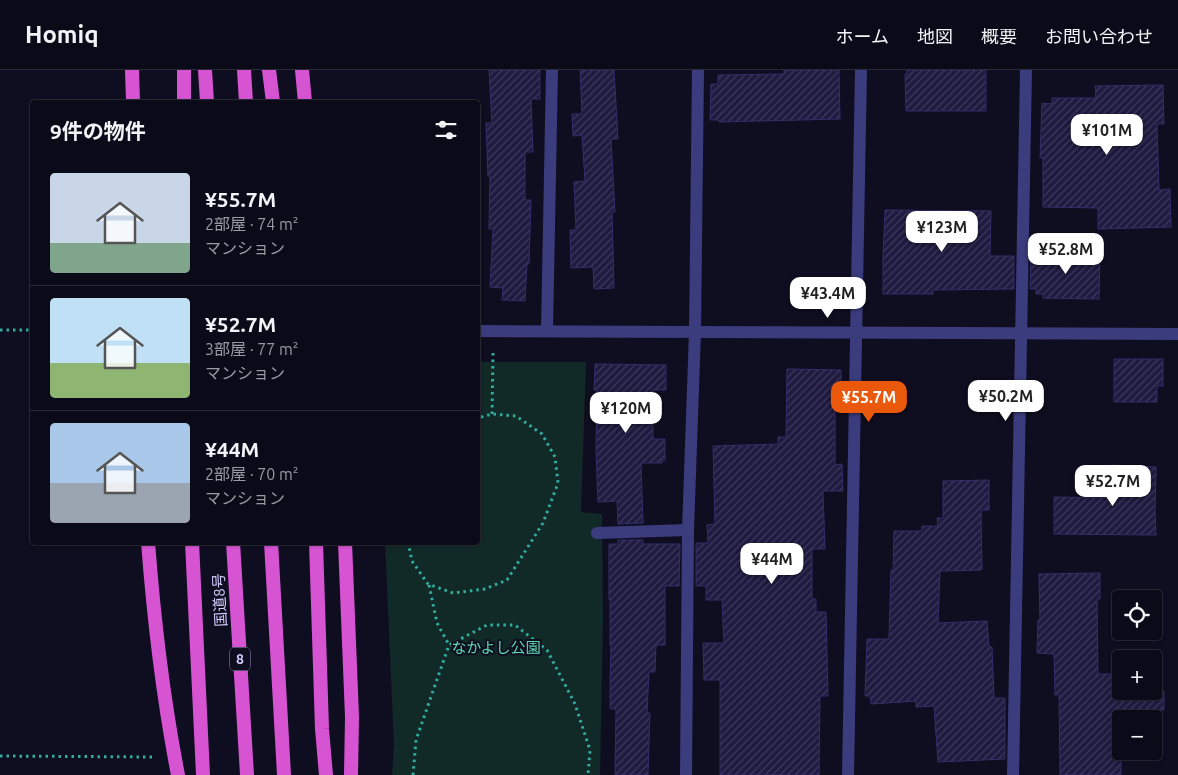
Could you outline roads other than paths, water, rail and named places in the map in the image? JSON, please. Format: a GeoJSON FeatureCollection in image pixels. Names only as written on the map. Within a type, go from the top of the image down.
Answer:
{"type":"FeatureCollection","features":[{"type":"Feature","properties":{"kind":"highway"},"geometry":{"type":"LineString","coordinates":[[132,70],[133,100]]}},
{"type":"Feature","properties":{"kind":"highway"},"geometry":{"type":"LineString","coordinates":[[184,70],[184,100]]}},
{"type":"Feature","properties":{"kind":"highway"},"geometry":{"type":"LineString","coordinates":[[205,70],[207,100]]}},
{"type":"Feature","properties":{"kind":"highway"},"geometry":{"type":"LineString","coordinates":[[244,70],[246,100]]}},
{"type":"Feature","properties":{"kind":"highway"},"geometry":{"type":"LineString","coordinates":[[270,70],[273,100]]}},
{"type":"Feature","properties":{"kind":"highway"},"geometry":{"type":"LineString","coordinates":[[302,70],[306,100]]}},
{"type":"Feature","properties":{"kind":"highway"},"geometry":{"type":"LineString","coordinates":[[148,545],[152,603],[178,775]]}},
{"type":"Feature","properties":{"kind":"highway"},"geometry":{"type":"LineString","coordinates":[[192,545],[203,775]]}},
{"type":"Feature","properties":{"kind":"highway","name":"国道8号"},"geometry":{"type":"LineString","coordinates":[[233,545],[247,775]]}},
{"type":"Feature","properties":{"kind":"highway"},"geometry":{"type":"LineString","coordinates":[[271,545],[284,775]]}},
{"type":"Feature","properties":{"kind":"highway"},"geometry":{"type":"LineString","coordinates":[[316,545],[322,729],[326,775]]}},
{"type":"Feature","properties":{"kind":"highway"},"geometry":{"type":"LineString","coordinates":[[345,545],[352,717],[351,775]]}},
{"type":"Feature","properties":{"kind":"street"},"geometry":{"type":"LineString","coordinates":[[547,331],[552,70]]}},
{"type":"Feature","properties":{"kind":"street"},"geometry":{"type":"LineString","coordinates":[[686,775],[688,530],[695,332],[698,70]]}},
{"type":"Feature","properties":{"kind":"street"},"geometry":{"type":"LineString","coordinates":[[848,775],[861,70]]}},
{"type":"Feature","properties":{"kind":"street"},"geometry":{"type":"LineString","coordinates":[[1013,775],[1026,70]]}},
{"type":"Feature","properties":{"kind":"street"},"geometry":{"type":"LineString","coordinates":[[480,331],[1178,334]]}},
{"type":"Feature","properties":{"kind":"street"},"geometry":{"type":"LineString","coordinates":[[597,533],[688,530]]}},
{"type":"Feature","properties":{"kind":"park label","name":"なかよし公園"},"geometry":{"type":"Point","coordinates":[496,648]}}]}
